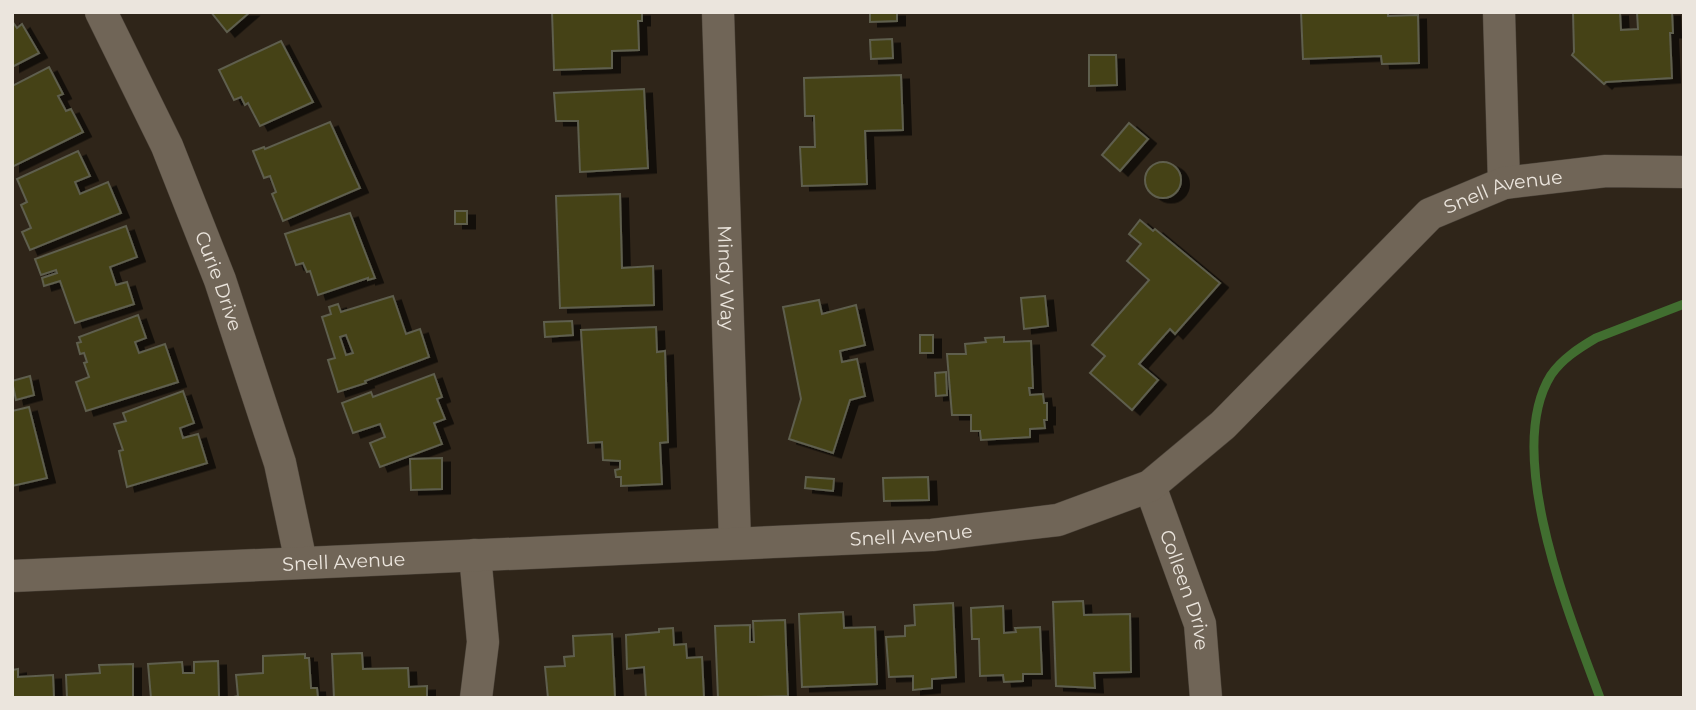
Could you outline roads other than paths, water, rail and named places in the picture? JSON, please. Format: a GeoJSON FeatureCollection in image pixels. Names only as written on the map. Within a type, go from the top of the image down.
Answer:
{"type":"FeatureCollection","features":[{"type":"Feature","properties":{"kind":"street","name":"Curie Drive"},"geometry":{"type":"LineString","coordinates":[[101,12],[167,146],[220,280],[279,463],[301,562]]}},
{"type":"Feature","properties":{"kind":"street","name":"Mindy Way"},"geometry":{"type":"LineString","coordinates":[[718,12],[735,542]]}},
{"type":"Feature","properties":{"kind":"street"},"geometry":{"type":"LineString","coordinates":[[1499,12],[1504,183]]}},
{"type":"Feature","properties":{"kind":"street","name":"Snell Avenue"},"geometry":{"type":"LineString","coordinates":[[12,576],[932,535],[1058,520],[1150,486],[1223,425],[1430,214],[1504,183],[1606,171],[1684,172]]}},
{"type":"Feature","properties":{"kind":"street","name":"Colleen Drive"},"geometry":{"type":"LineString","coordinates":[[1150,486],[1200,624],[1206,698]]}},
{"type":"Feature","properties":{"kind":"street"},"geometry":{"type":"LineString","coordinates":[[475,555],[483,642],[476,698]]}},
{"type":"Feature","properties":{"kind":"waterway"},"geometry":{"type":"LineString","coordinates":[[1600,698],[1573,625],[1546,536],[1537,491],[1534,447],[1538,408],[1551,375],[1577,350],[1596,338],[1684,304]]}}]}
